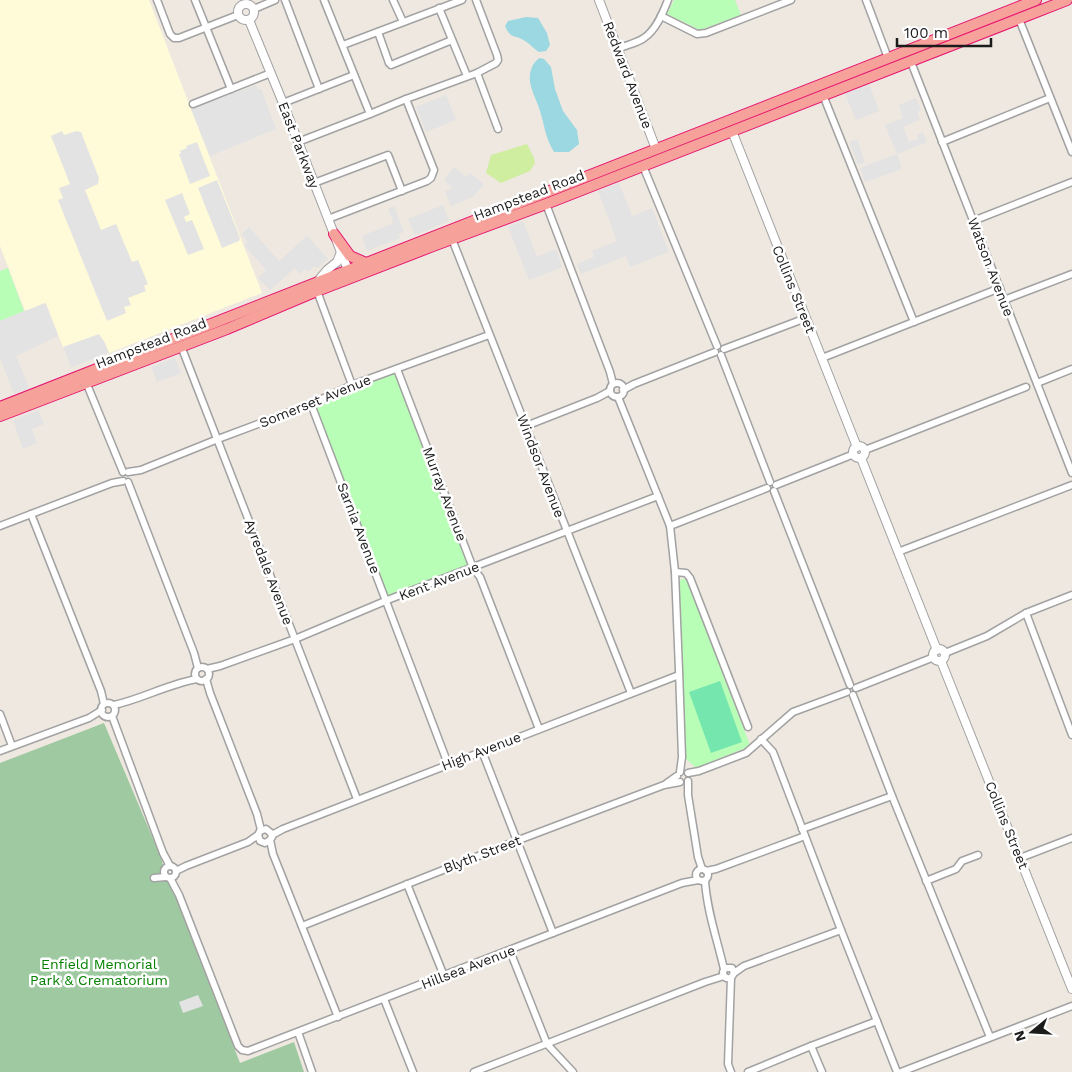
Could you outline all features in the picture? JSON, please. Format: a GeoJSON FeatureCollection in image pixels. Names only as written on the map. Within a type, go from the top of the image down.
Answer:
{"type":"FeatureCollection","features":[{"type":"Feature","properties":{"kind":"highway","name":"Hampstead Road"},"geometry":{"type":"LineString","coordinates":[[0,416],[84,379],[316,286],[452,239],[643,166],[730,126],[890,63],[906,51],[1036,0]]}},
{"type":"Feature","properties":{"kind":"highway","name":"Hampstead Road"},"geometry":{"type":"LineString","coordinates":[[890,63],[911,62],[1067,0]]}},
{"type":"Feature","properties":{"kind":"highway"},"geometry":{"type":"LineString","coordinates":[[1014,8],[1019,19]]}},
{"type":"Feature","properties":{"kind":"highway"},"geometry":{"type":"LineString","coordinates":[[906,51],[911,62]]}},
{"type":"Feature","properties":{"kind":"highway","name":"Hampstead Road"},"geometry":{"type":"LineString","coordinates":[[316,286],[348,270],[368,267],[542,194],[656,149],[730,126]]}},
{"type":"Feature","properties":{"kind":"highway"},"geometry":{"type":"LineString","coordinates":[[656,149],[660,159]]}},
{"type":"Feature","properties":{"kind":"highway"},"geometry":{"type":"LineString","coordinates":[[639,156],[643,166]]}},
{"type":"Feature","properties":{"kind":"highway"},"geometry":{"type":"LineString","coordinates":[[542,194],[546,204]]}},
{"type":"Feature","properties":{"kind":"highway"},"geometry":{"type":"LineString","coordinates":[[334,234],[350,256],[368,267]]}},
{"type":"Feature","properties":{"kind":"highway","name":"Hampstead Road"},"geometry":{"type":"LineString","coordinates":[[0,407],[84,379]]}},
{"type":"Feature","properties":{"kind":"street"},"geometry":{"type":"LineString","coordinates":[[157,0],[170,34],[174,38],[179,38],[238,15]]}},
{"type":"Feature","properties":{"kind":"street"},"geometry":{"type":"LineString","coordinates":[[196,0],[231,89]]}},
{"type":"Feature","properties":{"kind":"street"},"geometry":{"type":"LineString","coordinates":[[254,9],[276,0]]}},
{"type":"Feature","properties":{"kind":"street"},"geometry":{"type":"LineString","coordinates":[[285,0],[318,89]]}},
{"type":"Feature","properties":{"kind":"street"},"geometry":{"type":"LineString","coordinates":[[324,0],[370,114]]}},
{"type":"Feature","properties":{"kind":"street"},"geometry":{"type":"LineString","coordinates":[[393,0],[402,22]]}},
{"type":"Feature","properties":{"kind":"street"},"geometry":{"type":"LineString","coordinates":[[343,45],[462,0]]}},
{"type":"Feature","properties":{"kind":"street"},"geometry":{"type":"LineString","coordinates":[[298,142],[496,64],[498,60],[476,0]]}},
{"type":"Feature","properties":{"kind":"street","name":"Redward Avenue"},"geometry":{"type":"LineString","coordinates":[[599,0],[656,149]]}},
{"type":"Feature","properties":{"kind":"street"},"geometry":{"type":"LineString","coordinates":[[618,49],[644,38],[651,32],[668,0]]}},
{"type":"Feature","properties":{"kind":"street"},"geometry":{"type":"LineString","coordinates":[[661,16],[697,34],[706,33],[791,0]]}},
{"type":"Feature","properties":{"kind":"street"},"geometry":{"type":"LineString","coordinates":[[866,0],[890,63]]}},
{"type":"Feature","properties":{"kind":"street"},"geometry":{"type":"LineString","coordinates":[[238,15],[242,2],[254,9]]}},
{"type":"Feature","properties":{"kind":"street"},"geometry":{"type":"LineString","coordinates":[[439,8],[466,76]]}},
{"type":"Feature","properties":{"kind":"street"},"geometry":{"type":"LineString","coordinates":[[238,15],[244,20],[249,20],[253,17],[254,9]]}},
{"type":"Feature","properties":{"kind":"street"},"geometry":{"type":"LineString","coordinates":[[1019,19],[1072,152]]}},
{"type":"Feature","properties":{"kind":"street","name":"East Parkway"},"geometry":{"type":"LineString","coordinates":[[249,20],[348,270]]}},
{"type":"Feature","properties":{"kind":"street"},"geometry":{"type":"LineString","coordinates":[[378,32],[391,65],[452,40]]}},
{"type":"Feature","properties":{"kind":"street","name":"Watson Avenue"},"geometry":{"type":"LineString","coordinates":[[911,62],[1072,473]]}},
{"type":"Feature","properties":{"kind":"street"},"geometry":{"type":"LineString","coordinates":[[477,73],[498,129]]}},
{"type":"Feature","properties":{"kind":"street"},"geometry":{"type":"LineString","coordinates":[[193,104],[271,74]]}},
{"type":"Feature","properties":{"kind":"street"},"geometry":{"type":"LineString","coordinates":[[283,103],[354,75]]}},
{"type":"Feature","properties":{"kind":"street"},"geometry":{"type":"LineString","coordinates":[[821,90],[914,322]]}},
{"type":"Feature","properties":{"kind":"street"},"geometry":{"type":"LineString","coordinates":[[942,142],[1050,98]]}},
{"type":"Feature","properties":{"kind":"street"},"geometry":{"type":"LineString","coordinates":[[328,218],[402,191],[431,178],[434,170],[406,99]]}},
{"type":"Feature","properties":{"kind":"street","name":"Collins Street"},"geometry":{"type":"LineString","coordinates":[[730,126],[859,452],[937,656],[1072,989]]}},
{"type":"Feature","properties":{"kind":"street"},"geometry":{"type":"LineString","coordinates":[[314,183],[388,155],[402,191]]}},
{"type":"Feature","properties":{"kind":"street"},"geometry":{"type":"LineString","coordinates":[[643,166],[771,485],[777,488],[774,492],[892,796],[990,1037]]}},
{"type":"Feature","properties":{"kind":"street"},"geometry":{"type":"LineString","coordinates":[[973,221],[1072,182]]}},
{"type":"Feature","properties":{"kind":"street"},"geometry":{"type":"LineString","coordinates":[[546,204],[670,526],[675,572],[684,777],[712,926],[728,972],[731,993],[728,1064],[731,1072]]}},
{"type":"Feature","properties":{"kind":"street","name":"Windsor Avenue"},"geometry":{"type":"LineString","coordinates":[[452,239],[631,693]]}},
{"type":"Feature","properties":{"kind":"street"},"geometry":{"type":"LineString","coordinates":[[341,252],[337,262],[328,270],[316,286],[352,385]]}},
{"type":"Feature","properties":{"kind":"street"},"geometry":{"type":"LineString","coordinates":[[1004,300],[1072,274]]}},
{"type":"Feature","properties":{"kind":"street"},"geometry":{"type":"LineString","coordinates":[[822,358],[1000,288]]}},
{"type":"Feature","properties":{"kind":"street"},"geometry":{"type":"LineString","coordinates":[[526,426],[718,351],[724,353],[724,349],[806,318]]}},
{"type":"Feature","properties":{"kind":"street","name":"Somerset Avenue"},"geometry":{"type":"LineString","coordinates":[[0,526],[311,404],[352,385],[489,334]]}},
{"type":"Feature","properties":{"kind":"street","name":"Ayredale Avenue"},"geometry":{"type":"LineString","coordinates":[[179,342],[357,800]]}},
{"type":"Feature","properties":{"kind":"street","name":"Murray Avenue"},"geometry":{"type":"LineString","coordinates":[[397,369],[473,568],[480,576],[539,729]]}},
{"type":"Feature","properties":{"kind":"street"},"geometry":{"type":"LineString","coordinates":[[1037,383],[1072,369]]}},
{"type":"Feature","properties":{"kind":"street"},"geometry":{"type":"LineString","coordinates":[[84,379],[125,477],[256,814],[338,1017]]}},
{"type":"Feature","properties":{"kind":"street"},"geometry":{"type":"LineString","coordinates":[[670,526],[1026,387]]}},
{"type":"Feature","properties":{"kind":"street","name":"Sarnia Avenue"},"geometry":{"type":"LineString","coordinates":[[311,404],[448,764]]}},
{"type":"Feature","properties":{"kind":"street"},"geometry":{"type":"LineString","coordinates":[[898,552],[1072,485]]}},
{"type":"Feature","properties":{"kind":"street","name":"Kent Avenue"},"geometry":{"type":"LineString","coordinates":[[0,751],[295,639],[386,601],[658,496]]}},
{"type":"Feature","properties":{"kind":"street"},"geometry":{"type":"LineString","coordinates":[[30,514],[116,729],[170,872]]}},
{"type":"Feature","properties":{"kind":"street"},"geometry":{"type":"LineString","coordinates":[[675,572],[686,573],[690,578],[748,727]]}},
{"type":"Feature","properties":{"kind":"street"},"geometry":{"type":"LineString","coordinates":[[937,656],[945,658],[945,653],[987,636],[1026,613],[1072,595]]}},
{"type":"Feature","properties":{"kind":"street"},"geometry":{"type":"LineString","coordinates":[[1026,613],[1072,735]]}},
{"type":"Feature","properties":{"kind":"street","name":"Blyth Street"},"geometry":{"type":"LineString","coordinates":[[302,926],[516,841],[746,754],[793,712],[937,656]]}},
{"type":"Feature","properties":{"kind":"street","name":"High Avenue"},"geometry":{"type":"LineString","coordinates":[[170,872],[679,675]]}},
{"type":"Feature","properties":{"kind":"street"},"geometry":{"type":"LineString","coordinates":[[0,714],[12,746]]}},
{"type":"Feature","properties":{"kind":"street"},"geometry":{"type":"LineString","coordinates":[[761,739],[773,752],[897,1072]]}},
{"type":"Feature","properties":{"kind":"street"},"geometry":{"type":"LineString","coordinates":[[482,751],[553,933]]}},
{"type":"Feature","properties":{"kind":"street"},"geometry":{"type":"LineString","coordinates":[[802,829],[892,796]]}},
{"type":"Feature","properties":{"kind":"street","name":"Hillsea Avenue"},"geometry":{"type":"LineString","coordinates":[[170,872],[238,1046],[242,1050],[248,1051],[805,836]]}},
{"type":"Feature","properties":{"kind":"street"},"geometry":{"type":"LineString","coordinates":[[1020,858],[1072,838]]}},
{"type":"Feature","properties":{"kind":"street"},"geometry":{"type":"LineString","coordinates":[[926,881],[956,869],[962,861],[978,855]]}},
{"type":"Feature","properties":{"kind":"street"},"geometry":{"type":"LineString","coordinates":[[407,884],[444,976]]}},
{"type":"Feature","properties":{"kind":"street"},"geometry":{"type":"LineString","coordinates":[[474,1072],[728,972],[841,930]]}},
{"type":"Feature","properties":{"kind":"street"},"geometry":{"type":"LineString","coordinates":[[510,951],[547,1044],[573,1072]]}},
{"type":"Feature","properties":{"kind":"street"},"geometry":{"type":"LineString","coordinates":[[384,999],[412,1072]]}},
{"type":"Feature","properties":{"kind":"street"},"geometry":{"type":"LineString","coordinates":[[901,1072],[1072,1006]]}},
{"type":"Feature","properties":{"kind":"street"},"geometry":{"type":"LineString","coordinates":[[748,1072],[877,1021]]}},
{"type":"Feature","properties":{"kind":"street"},"geometry":{"type":"LineString","coordinates":[[298,1032],[312,1072]]}},
{"type":"Feature","properties":{"kind":"street"},"geometry":{"type":"LineString","coordinates":[[811,1046],[822,1072]]}},
{"type":"Feature","properties":{"kind":"shaded area"},"geometry":{"type":"Polygon","coordinates":[[[0,0],[149,0],[262,293],[71,368],[46,303],[25,311],[0,246],[0,0]]]}},
{"type":"Feature","properties":{"kind":"shaded area"},"geometry":{"type":"Polygon","coordinates":[[[869,84],[879,111],[856,120],[845,94],[869,84]]]}},
{"type":"Feature","properties":{"kind":"shaded area"},"geometry":{"type":"Polygon","coordinates":[[[256,85],[258,89],[261,89],[276,129],[210,156],[191,109],[256,85]]]}},
{"type":"Feature","properties":{"kind":"shaded area"},"geometry":{"type":"Polygon","coordinates":[[[446,95],[456,120],[426,132],[416,107],[446,95]]]}},
{"type":"Feature","properties":{"kind":"shaded area"},"geometry":{"type":"Polygon","coordinates":[[[916,98],[921,110],[918,112],[920,120],[903,127],[909,142],[918,139],[917,135],[923,132],[927,142],[897,154],[885,125],[903,118],[899,105],[916,98]]]}},
{"type":"Feature","properties":{"kind":"shaded area"},"geometry":{"type":"Polygon","coordinates":[[[62,131],[64,135],[76,131],[81,132],[99,178],[98,184],[85,190],[101,230],[116,224],[132,262],[138,260],[148,284],[144,286],[146,291],[128,298],[131,305],[124,307],[126,313],[107,321],[58,200],[63,198],[59,188],[70,184],[51,136],[62,131]]]}},
{"type":"Feature","properties":{"kind":"shaded area"},"geometry":{"type":"Polygon","coordinates":[[[857,139],[865,162],[858,165],[849,142],[857,139]]]}},
{"type":"Feature","properties":{"kind":"shaded area"},"geometry":{"type":"Polygon","coordinates":[[[197,142],[210,176],[190,184],[179,154],[181,153],[180,151],[187,148],[186,146],[197,142]]]}},
{"type":"Feature","properties":{"kind":"shaded area"},"geometry":{"type":"Polygon","coordinates":[[[897,154],[902,169],[865,182],[860,168],[897,154]]]}},
{"type":"Feature","properties":{"kind":"shaded area"},"geometry":{"type":"Polygon","coordinates":[[[454,167],[466,177],[470,173],[484,184],[473,197],[451,206],[445,191],[453,188],[444,180],[454,167]]]}},
{"type":"Feature","properties":{"kind":"shaded area"},"geometry":{"type":"Polygon","coordinates":[[[217,180],[240,238],[239,241],[222,248],[198,188],[217,180]]]}},
{"type":"Feature","properties":{"kind":"shaded area"},"geometry":{"type":"Polygon","coordinates":[[[619,183],[632,216],[652,208],[669,252],[630,267],[626,256],[581,274],[577,264],[594,257],[592,251],[617,241],[598,191],[619,183]]]}},
{"type":"Feature","properties":{"kind":"shaded area"},"geometry":{"type":"Polygon","coordinates":[[[182,193],[190,214],[184,217],[186,222],[192,220],[204,249],[188,255],[165,200],[182,193]]]}},
{"type":"Feature","properties":{"kind":"shaded area"},"geometry":{"type":"Polygon","coordinates":[[[443,205],[449,221],[415,235],[408,219],[443,205]]]}},
{"type":"Feature","properties":{"kind":"shaded area"},"geometry":{"type":"Polygon","coordinates":[[[394,206],[404,232],[399,234],[400,238],[367,251],[362,236],[392,224],[393,221],[388,209],[394,206]]]}},
{"type":"Feature","properties":{"kind":"shaded area"},"geometry":{"type":"Polygon","coordinates":[[[523,221],[537,257],[556,249],[562,267],[529,280],[508,227],[523,221]]]}},
{"type":"Feature","properties":{"kind":"shaded area"},"geometry":{"type":"Polygon","coordinates":[[[249,227],[279,261],[307,236],[328,259],[317,268],[314,266],[309,271],[304,270],[300,274],[295,268],[270,290],[258,278],[266,270],[244,245],[248,242],[242,234],[249,227]]]}},
{"type":"Feature","properties":{"kind":"shaded area"},"geometry":{"type":"Polygon","coordinates":[[[45,303],[58,336],[16,356],[29,388],[14,394],[0,358],[0,321],[45,303]]]}},
{"type":"Feature","properties":{"kind":"shaded area"},"geometry":{"type":"Polygon","coordinates":[[[99,334],[109,353],[71,368],[63,347],[99,334]]]}},
{"type":"Feature","properties":{"kind":"shaded area"},"geometry":{"type":"Polygon","coordinates":[[[175,358],[181,373],[157,382],[151,367],[175,358]]]}},
{"type":"Feature","properties":{"kind":"shaded area"},"geometry":{"type":"Polygon","coordinates":[[[38,410],[44,424],[32,429],[37,443],[23,449],[13,420],[38,410]]]}},
{"type":"Feature","properties":{"kind":"shaded area"},"geometry":{"type":"Polygon","coordinates":[[[198,995],[203,1006],[183,1013],[179,1002],[198,995]]]}},
{"type":"Feature","properties":{"kind":"green space"},"geometry":{"type":"Polygon","coordinates":[[[674,0],[735,0],[741,15],[700,30],[667,14],[674,0]]]}},
{"type":"Feature","properties":{"kind":"green space"},"geometry":{"type":"Polygon","coordinates":[[[527,144],[535,163],[530,171],[501,183],[486,173],[491,155],[527,144]]]}},
{"type":"Feature","properties":{"kind":"green space"},"geometry":{"type":"Polygon","coordinates":[[[8,268],[24,311],[0,321],[0,271],[8,268]]]}},
{"type":"Feature","properties":{"kind":"green space"},"geometry":{"type":"Polygon","coordinates":[[[397,369],[473,568],[386,601],[311,404],[397,369]]]}},
{"type":"Feature","properties":{"kind":"green space"},"geometry":{"type":"Polygon","coordinates":[[[681,579],[685,579],[688,583],[750,745],[696,768],[685,758],[679,583],[681,579]]]}},
{"type":"Feature","properties":{"kind":"green space"},"geometry":{"type":"Polygon","coordinates":[[[720,681],[742,742],[711,753],[689,692],[720,681]]]}},
{"type":"Feature","properties":{"kind":"green space","name":"Enfield Memorial Park & Crematorium"},"geometry":{"type":"Polygon","coordinates":[[[104,723],[162,860],[164,877],[174,890],[240,1063],[294,1042],[304,1072],[0,1072],[0,763],[104,723]]]}},
{"type":"Feature","properties":{"kind":"water"},"geometry":{"type":"Polygon","coordinates":[[[526,17],[538,18],[547,33],[550,45],[546,51],[539,52],[522,39],[511,35],[507,30],[505,26],[508,21],[526,17]]]}},
{"type":"Feature","properties":{"kind":"water"},"geometry":{"type":"Polygon","coordinates":[[[540,58],[544,59],[551,67],[555,89],[563,111],[577,130],[579,144],[569,152],[554,152],[551,147],[531,88],[530,72],[534,63],[540,58]]]}}]}
